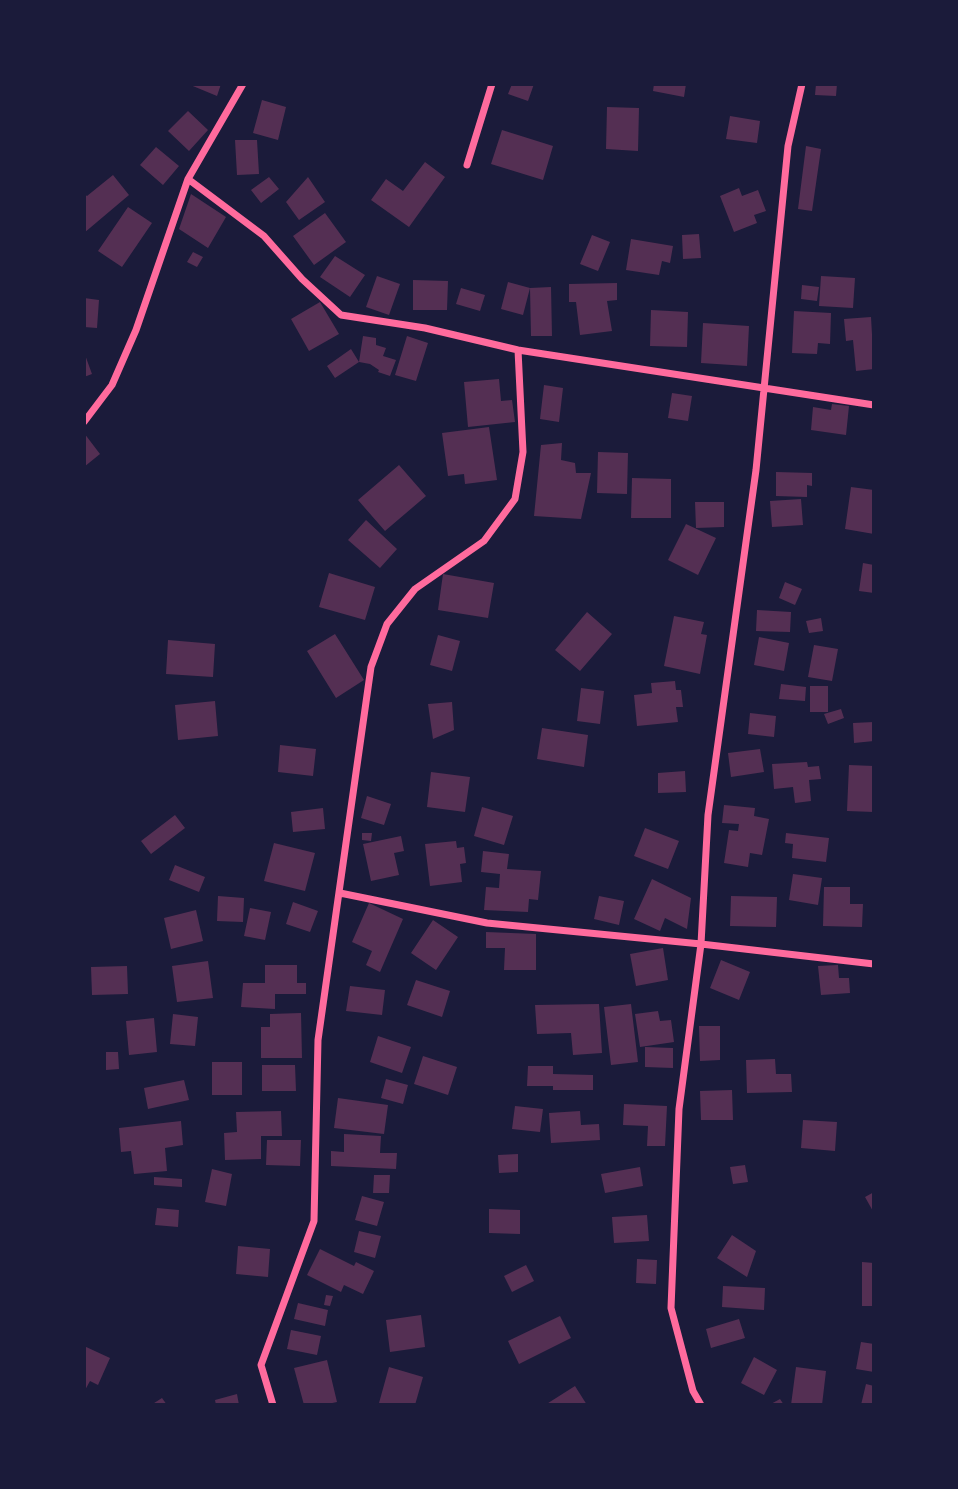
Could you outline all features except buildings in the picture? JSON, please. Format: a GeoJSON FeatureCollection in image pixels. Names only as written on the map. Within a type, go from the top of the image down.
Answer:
{"type":"FeatureCollection","features":[{"type":"Feature","properties":{"kind":"street"},"geometry":{"type":"LineString","coordinates":[[84,422],[112,385],[136,330],[188,179],[243,84]]}},
{"type":"Feature","properties":{"kind":"street"},"geometry":{"type":"LineString","coordinates":[[467,164],[492,84]]}},
{"type":"Feature","properties":{"kind":"street"},"geometry":{"type":"LineString","coordinates":[[701,1405],[693,1391],[671,1308],[679,1109],[701,944],[708,815],[754,484],[788,146],[802,84]]}},
{"type":"Feature","properties":{"kind":"street"},"geometry":{"type":"LineString","coordinates":[[188,179],[264,236],[302,278],[341,315],[425,327],[518,351],[874,405]]}},
{"type":"Feature","properties":{"kind":"street"},"geometry":{"type":"LineString","coordinates":[[273,1405],[261,1365],[314,1220],[318,1040],[371,667],[387,624],[415,589],[484,541],[515,499],[523,452],[518,351]]}},
{"type":"Feature","properties":{"kind":"street"},"geometry":{"type":"LineString","coordinates":[[340,893],[487,923],[874,964]]}}]}
